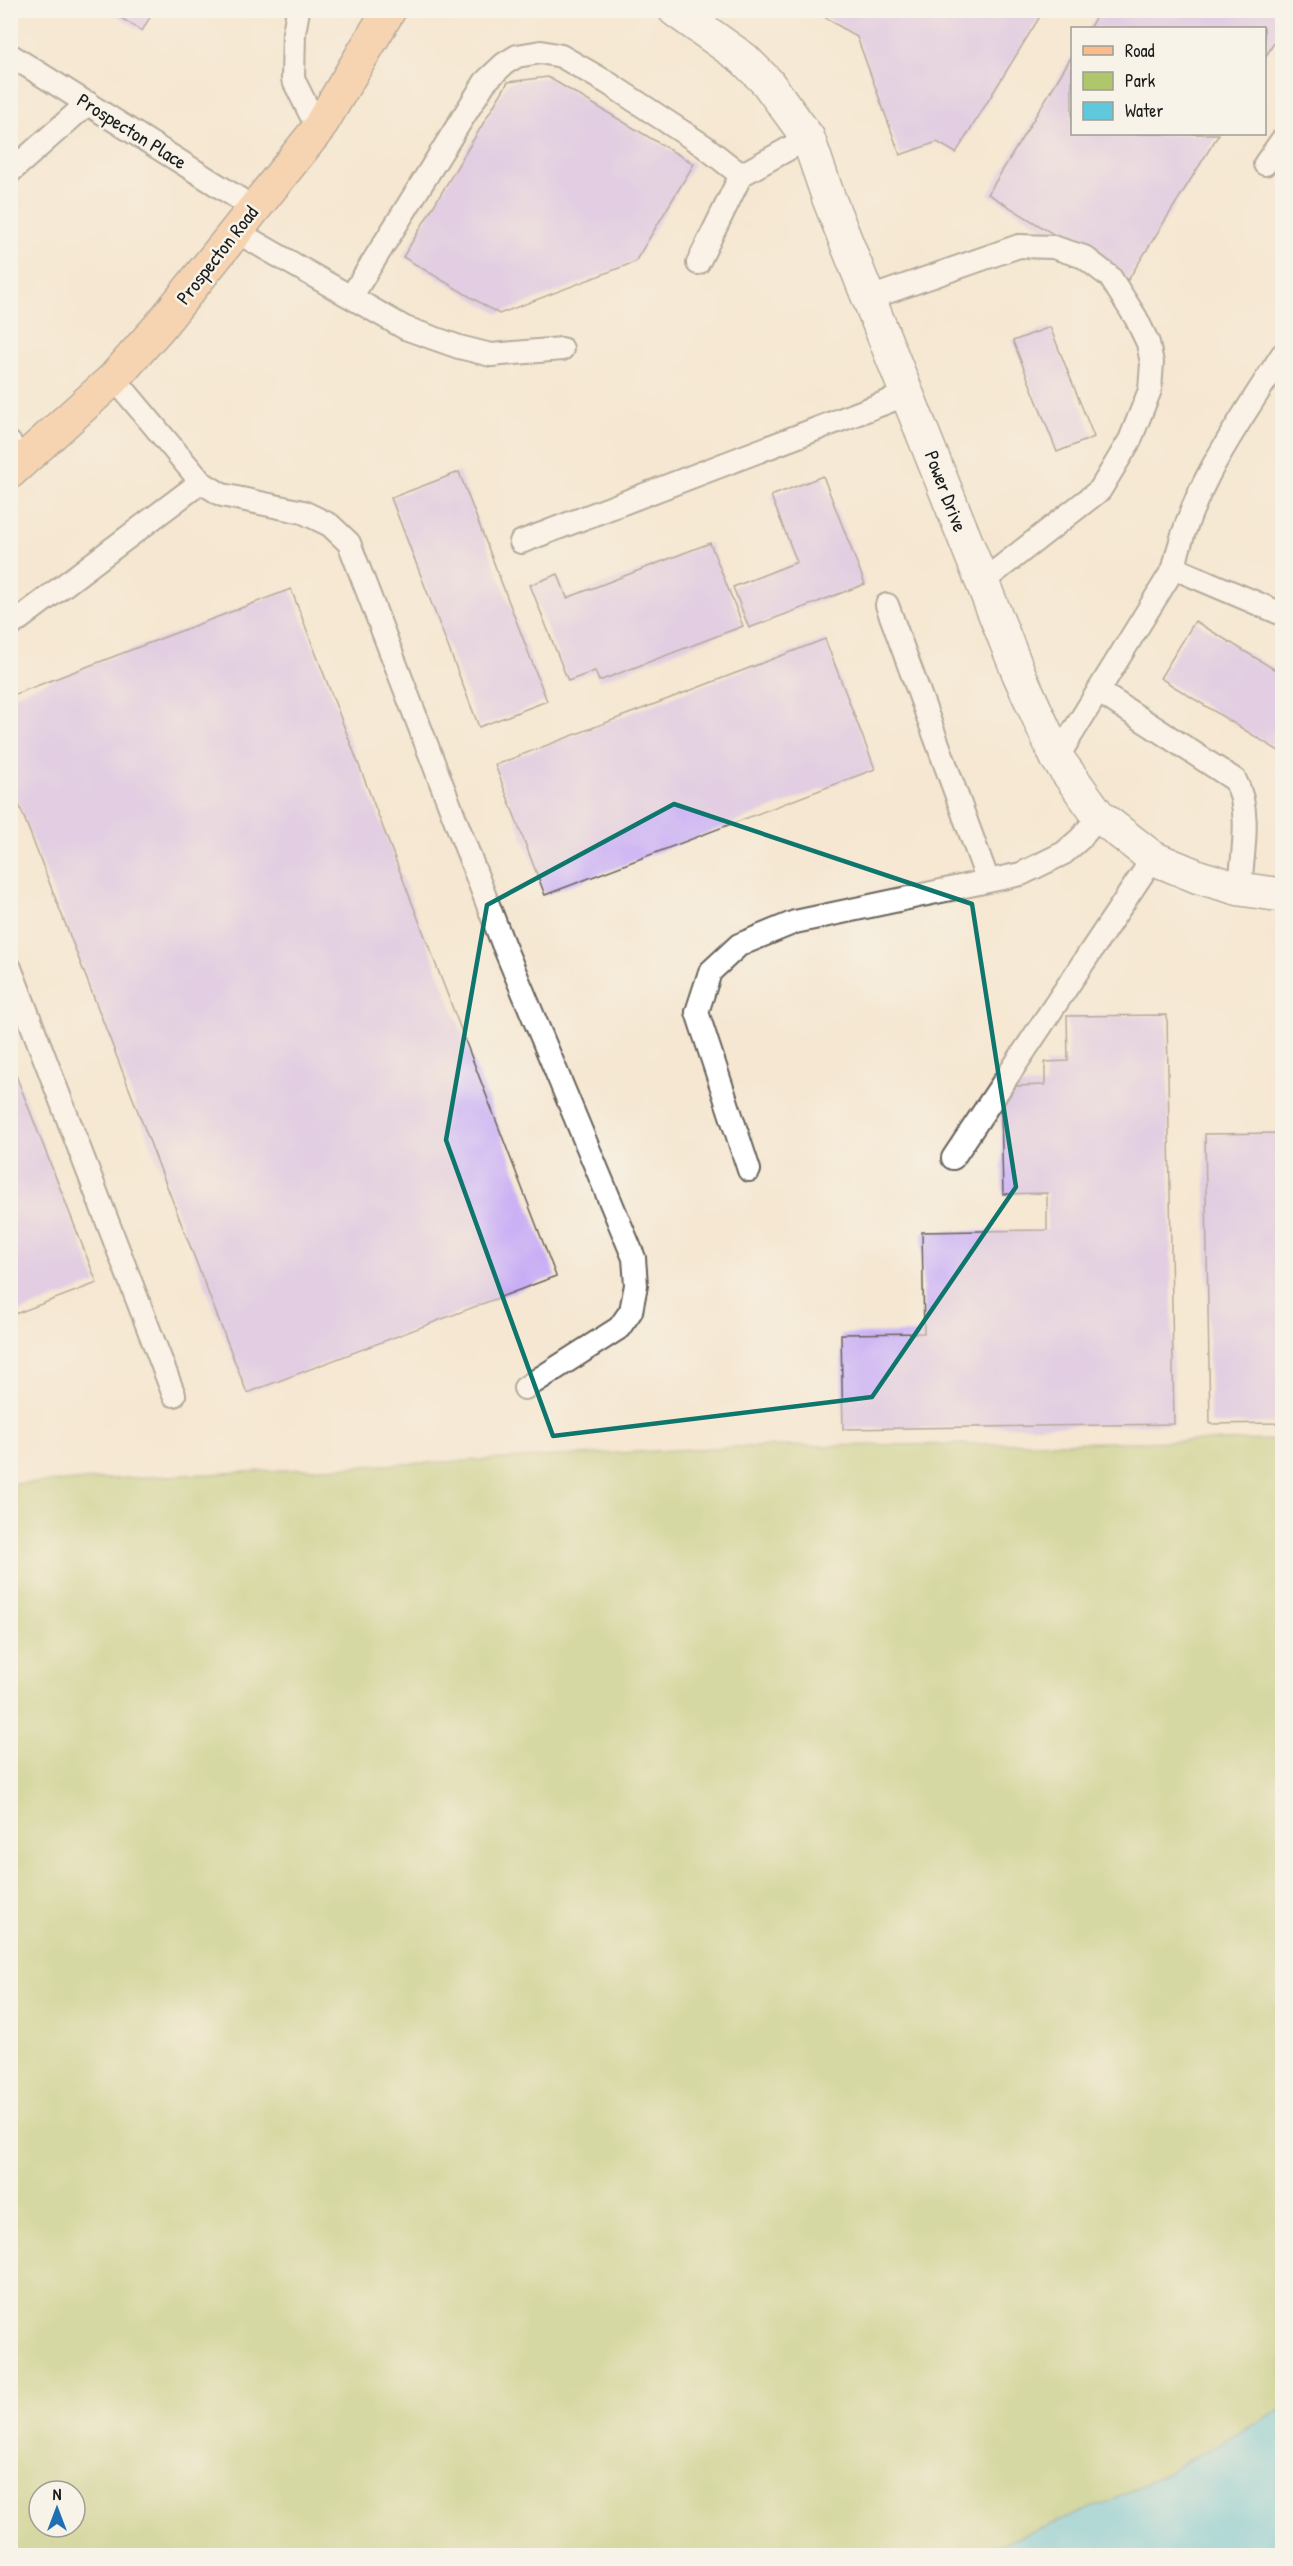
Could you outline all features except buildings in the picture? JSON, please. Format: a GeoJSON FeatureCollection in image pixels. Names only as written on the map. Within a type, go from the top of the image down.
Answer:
{"type":"FeatureCollection","features":[{"type":"Feature","properties":{"kind":"main road","name":"Prospecton Road"},"geometry":{"type":"LineString","coordinates":[[15,459],[114,378],[160,326],[318,129],[389,10]]}},
{"type":"Feature","properties":{"kind":"street","name":"Power Drive"},"geometry":{"type":"LineString","coordinates":[[675,10],[744,59],[767,82],[808,138],[829,199],[982,582],[1019,674],[1057,758],[1099,816],[1153,858],[1198,877],[1240,889],[1282,895]]}},
{"type":"Feature","properties":{"kind":"lane"},"geometry":{"type":"LineString","coordinates":[[298,10],[294,33],[293,79],[318,129]]}},
{"type":"Feature","properties":{"kind":"lane"},"geometry":{"type":"LineString","coordinates":[[351,297],[484,82],[504,63],[517,56],[541,52],[561,56],[608,83],[704,146],[741,175]]}},
{"type":"Feature","properties":{"kind":"lane","name":"Prospecton Place"},"geometry":{"type":"LineString","coordinates":[[10,55],[88,103],[351,297],[405,328],[459,347],[491,355],[561,349]]}},
{"type":"Feature","properties":{"kind":"lane"},"geometry":{"type":"LineString","coordinates":[[10,172],[88,103]]}},
{"type":"Feature","properties":{"kind":"lane"},"geometry":{"type":"LineString","coordinates":[[698,263],[741,175],[808,138]]}},
{"type":"Feature","properties":{"kind":"lane"},"geometry":{"type":"LineString","coordinates":[[1265,164],[1282,140]]}},
{"type":"Feature","properties":{"kind":"lane"},"geometry":{"type":"LineString","coordinates":[[870,298],[1019,246],[1053,247],[1084,257],[1110,277],[1136,318],[1148,343],[1152,363],[1150,390],[1130,440],[1100,490],[982,582]]}},
{"type":"Feature","properties":{"kind":"lane"},"geometry":{"type":"LineString","coordinates":[[1057,758],[1174,568],[1180,540],[1193,503],[1213,463],[1282,355]]}},
{"type":"Feature","properties":{"kind":"lane"},"geometry":{"type":"LineString","coordinates":[[114,378],[201,482],[222,495],[303,512],[330,525],[349,543],[503,944],[634,1258],[636,1285],[631,1311],[619,1328],[525,1388]]}},
{"type":"Feature","properties":{"kind":"lane"},"geometry":{"type":"LineString","coordinates":[[521,542],[908,394]]}},
{"type":"Feature","properties":{"kind":"lane"},"geometry":{"type":"LineString","coordinates":[[10,626],[201,482]]}},
{"type":"Feature","properties":{"kind":"lane"},"geometry":{"type":"LineString","coordinates":[[1174,568],[1282,614]]}},
{"type":"Feature","properties":{"kind":"lane"},"geometry":{"type":"LineString","coordinates":[[887,605],[988,881]]}},
{"type":"Feature","properties":{"kind":"lane"},"geometry":{"type":"LineString","coordinates":[[1098,691],[1235,780],[1242,792],[1244,807],[1240,889]]}},
{"type":"Feature","properties":{"kind":"lane"},"geometry":{"type":"LineString","coordinates":[[749,1170],[697,1012],[710,972],[739,945],[795,922],[1022,874],[1064,853],[1082,838],[1099,816]]}},
{"type":"Feature","properties":{"kind":"lane"},"geometry":{"type":"LineString","coordinates":[[953,1158],[1153,858]]}},
{"type":"Feature","properties":{"kind":"lane"},"geometry":{"type":"LineString","coordinates":[[10,968],[174,1395]]}},
{"type":"Feature","properties":{"kind":"highlighted area"},"geometry":{"type":"Polygon","coordinates":[[[674,804],[972,904],[1016,1187],[872,1397],[553,1436],[446,1140],[487,905],[674,804]]]}},
{"type":"Feature","properties":{"kind":"green space"},"geometry":{"type":"Polygon","coordinates":[[[1282,1440],[1282,2409],[1120,2498],[1002,2555],[11,2556],[11,1484],[735,1447],[1282,1440]]]}},
{"type":"Feature","properties":{"kind":"water"},"geometry":{"type":"Polygon","coordinates":[[[1282,2409],[1282,2555],[978,2555],[1127,2494],[1282,2409]]]}}]}
